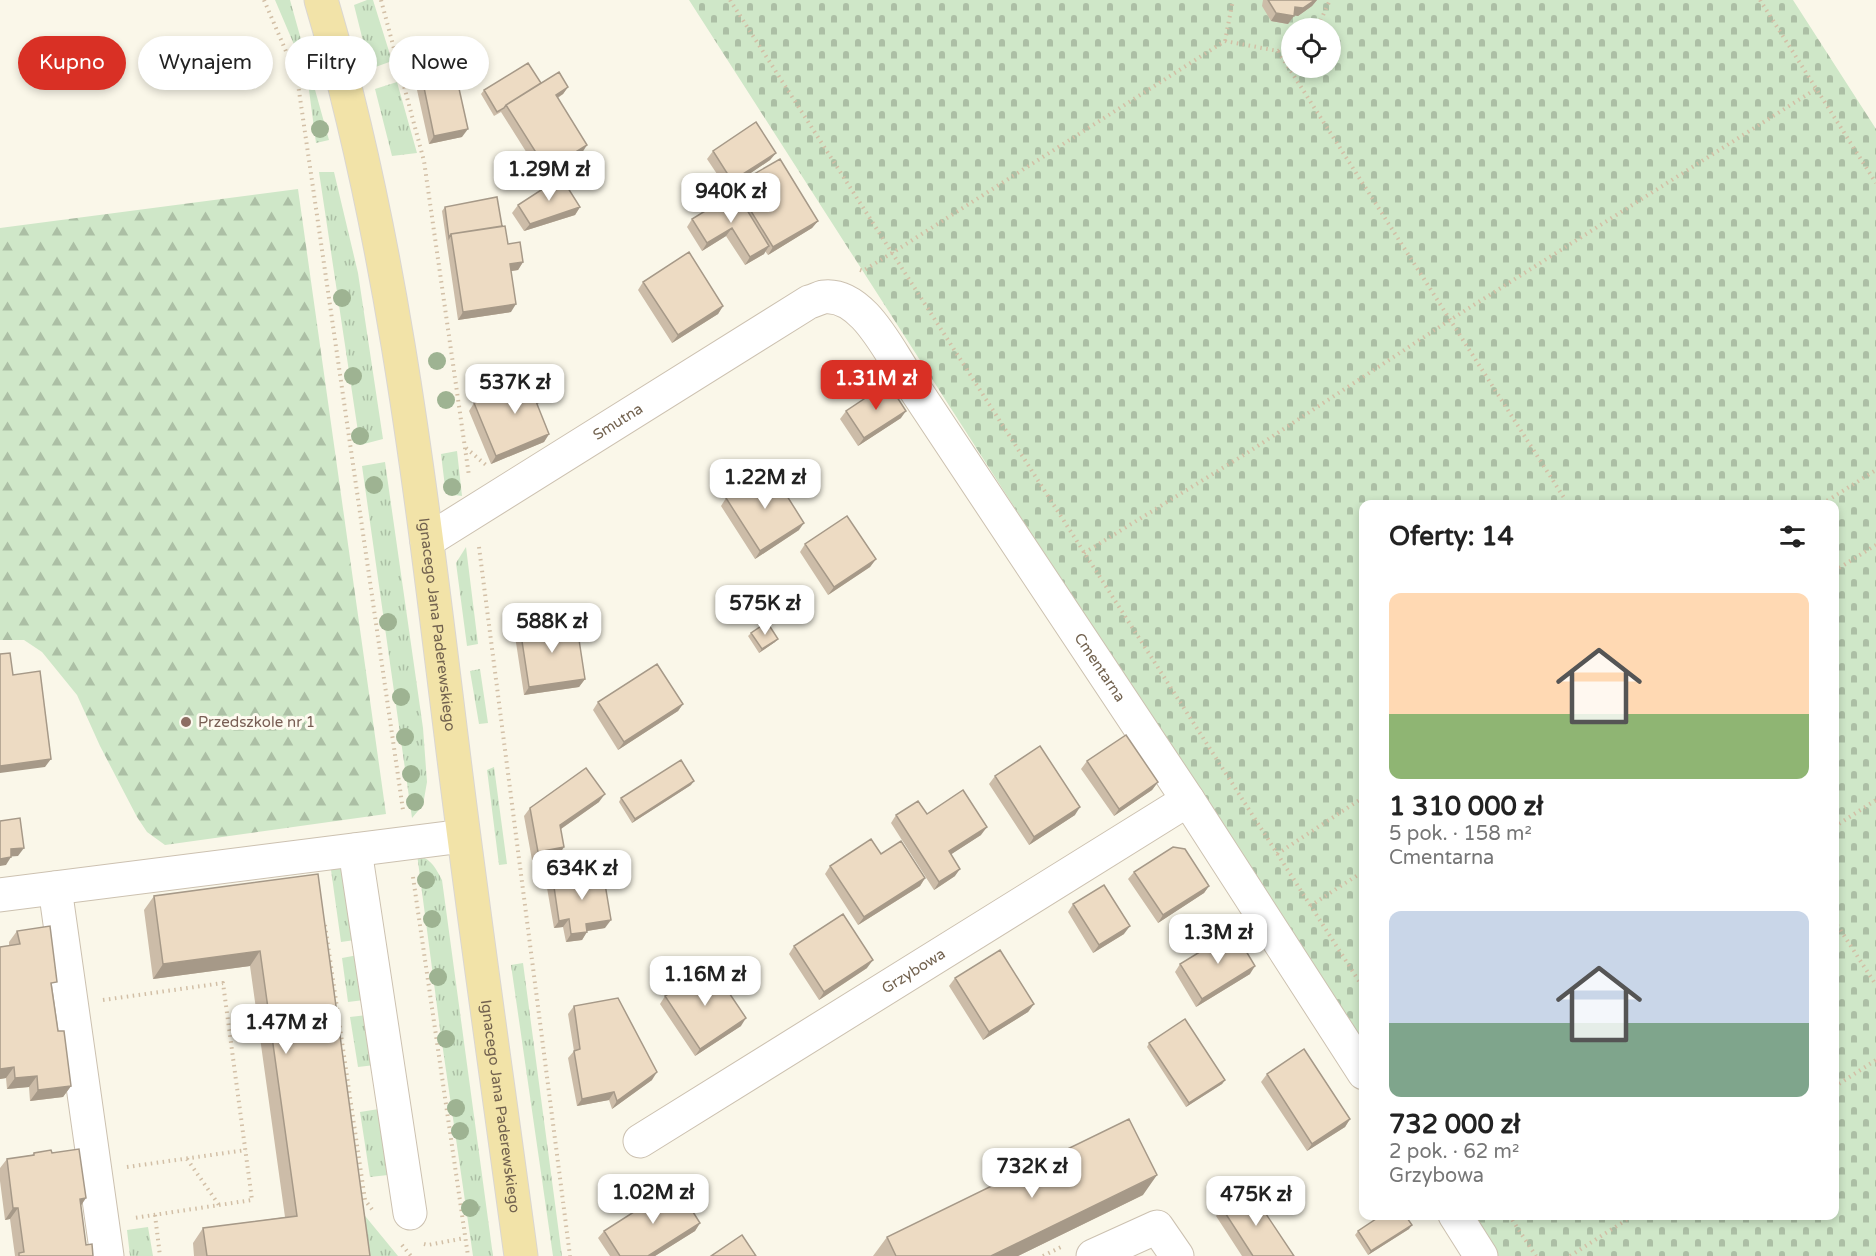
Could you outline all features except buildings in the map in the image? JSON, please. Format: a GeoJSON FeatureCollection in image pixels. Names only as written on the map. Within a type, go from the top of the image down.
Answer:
{"type":"FeatureCollection","features":[{"type":"Feature","properties":{"kind":"main road","name":"Ignacego Jana Paderewskiego"},"geometry":{"type":"LineString","coordinates":[[321,0],[361,153],[383,258],[414,446],[463,836],[521,1256]]}},
{"type":"Feature","properties":{"kind":"street","name":"Cmentarna"},"geometry":{"type":"LineString","coordinates":[[810,302],[824,297],[839,299],[855,306],[870,321],[1188,800],[1359,1064]]}},
{"type":"Feature","properties":{"kind":"street","name":"Smutna"},"geometry":{"type":"LineString","coordinates":[[427,541],[810,302]]}},
{"type":"Feature","properties":{"kind":"street","name":"Grzybowa"},"geometry":{"type":"LineString","coordinates":[[640,1141],[1188,800]]}},
{"type":"Feature","properties":{"kind":"street"},"geometry":{"type":"LineString","coordinates":[[0,895],[463,836]]}},
{"type":"Feature","properties":{"kind":"street"},"geometry":{"type":"LineString","coordinates":[[356,850],[397,1225]]}},
{"type":"Feature","properties":{"kind":"street"},"geometry":{"type":"LineString","coordinates":[[55,888],[107,1256]]}},
{"type":"Feature","properties":{"kind":"street"},"geometry":{"type":"LineString","coordinates":[[1458,1220],[1481,1256]]}},
{"type":"Feature","properties":{"kind":"street"},"geometry":{"type":"LineString","coordinates":[[1093,1256],[1157,1227],[1177,1256]]}},
{"type":"Feature","properties":{"kind":"path"},"geometry":{"type":"LineString","coordinates":[[264,0],[297,77],[468,1256]]}},
{"type":"Feature","properties":{"kind":"path"},"geometry":{"type":"LineString","coordinates":[[381,0],[424,161],[470,477]]}},
{"type":"Feature","properties":{"kind":"path"},"geometry":{"type":"LineString","coordinates":[[730,0],[1359,981]]}},
{"type":"Feature","properties":{"kind":"path"},"geometry":{"type":"LineString","coordinates":[[1225,41],[1233,0]]}},
{"type":"Feature","properties":{"kind":"path"},"geometry":{"type":"LineString","coordinates":[[1322,18],[1330,0]]}},
{"type":"Feature","properties":{"kind":"path"},"geometry":{"type":"LineString","coordinates":[[1760,0],[1876,183]]}},
{"type":"Feature","properties":{"kind":"path"},"geometry":{"type":"LineString","coordinates":[[863,271],[1225,41],[1278,51],[1281,49]]}},
{"type":"Feature","properties":{"kind":"path"},"geometry":{"type":"LineString","coordinates":[[1278,51],[1565,500]]}},
{"type":"Feature","properties":{"kind":"path"},"geometry":{"type":"LineString","coordinates":[[1084,553],[1247,453],[1450,320],[1816,89]]}},
{"type":"Feature","properties":{"kind":"path"},"geometry":{"type":"LineString","coordinates":[[1828,500],[1876,470]]}},
{"type":"Feature","properties":{"kind":"path"},"geometry":{"type":"LineString","coordinates":[[478,540],[570,1256]]}},
{"type":"Feature","properties":{"kind":"path"},"geometry":{"type":"LineString","coordinates":[[1839,568],[1876,545]]}},
{"type":"Feature","properties":{"kind":"path"},"geometry":{"type":"LineString","coordinates":[[1277,854],[1359,800]]}},
{"type":"Feature","properties":{"kind":"path"},"geometry":{"type":"LineString","coordinates":[[1839,824],[1876,800]]}},
{"type":"Feature","properties":{"kind":"path"},"geometry":{"type":"LineString","coordinates":[[1310,906],[1359,874]]}},
{"type":"Feature","properties":{"kind":"path"},"geometry":{"type":"LineString","coordinates":[[324,917],[365,1200],[397,1225],[411,1256]]}},
{"type":"Feature","properties":{"kind":"path"},"geometry":{"type":"LineString","coordinates":[[1839,928],[1876,985]]}},
{"type":"Feature","properties":{"kind":"path"},"geometry":{"type":"LineString","coordinates":[[99,1000],[223,983],[246,1150],[252,1200],[127,1219]]}},
{"type":"Feature","properties":{"kind":"path"},"geometry":{"type":"LineString","coordinates":[[1839,1084],[1876,1060]]}},
{"type":"Feature","properties":{"kind":"path"},"geometry":{"type":"LineString","coordinates":[[122,1168],[246,1150]]}},
{"type":"Feature","properties":{"kind":"path"},"geometry":{"type":"LineString","coordinates":[[187,1158],[219,1205]]}},
{"type":"Feature","properties":{"kind":"path"},"geometry":{"type":"LineString","coordinates":[[154,1215],[160,1256]]}},
{"type":"Feature","properties":{"kind":"path"},"geometry":{"type":"LineString","coordinates":[[1512,1220],[1536,1256]]}},
{"type":"Feature","properties":{"kind":"path"},"geometry":{"type":"LineString","coordinates":[[1570,1256],[1626,1220]]}},
{"type":"Feature","properties":{"kind":"green space"},"geometry":{"type":"Polygon","coordinates":[[[275,0],[290,0],[300,36],[290,36],[275,0]]]}},
{"type":"Feature","properties":{"kind":"green space"},"geometry":{"type":"Polygon","coordinates":[[[373,0],[389,51],[389,62],[377,66],[377,36],[362,36],[354,5],[373,0]]]}},
{"type":"Feature","properties":{"kind":"green space"},"geometry":{"type":"Polygon","coordinates":[[[689,0],[1793,0],[1876,129],[1876,1256],[1495,1256],[1472,1220],[1839,1220],[1839,500],[1359,500],[1359,1045],[689,0]]]}},
{"type":"Feature","properties":{"kind":"green space"},"geometry":{"type":"Polygon","coordinates":[[[389,85],[389,90],[399,90],[417,153],[392,156],[375,90],[389,85]]]}},
{"type":"Feature","properties":{"kind":"green space"},"geometry":{"type":"Polygon","coordinates":[[[309,90],[315,90],[329,140],[316,143],[309,90]]]}},
{"type":"Feature","properties":{"kind":"green space"},"geometry":{"type":"Polygon","coordinates":[[[319,172],[334,172],[358,273],[383,439],[360,445],[319,172]]]}},
{"type":"Feature","properties":{"kind":"green space"},"geometry":{"type":"Polygon","coordinates":[[[298,189],[386,814],[165,845],[147,832],[137,817],[100,746],[77,695],[42,652],[24,640],[0,640],[0,228],[298,189]]]}},
{"type":"Feature","properties":{"kind":"green space"},"geometry":{"type":"Polygon","coordinates":[[[457,451],[462,496],[455,495],[445,487],[441,454],[457,451]]]}},
{"type":"Feature","properties":{"kind":"green space"},"geometry":{"type":"Polygon","coordinates":[[[385,462],[423,728],[427,782],[423,805],[412,818],[362,466],[385,462]]]}},
{"type":"Feature","properties":{"kind":"green space"},"geometry":{"type":"Polygon","coordinates":[[[466,547],[478,644],[467,646],[456,563],[466,547]]]}},
{"type":"Feature","properties":{"kind":"green space"},"geometry":{"type":"Polygon","coordinates":[[[480,669],[488,723],[479,724],[470,671],[480,669]]]}},
{"type":"Feature","properties":{"kind":"green space"},"geometry":{"type":"Polygon","coordinates":[[[494,767],[507,864],[499,865],[487,770],[494,767]]]}},
{"type":"Feature","properties":{"kind":"green space"},"geometry":{"type":"Polygon","coordinates":[[[417,854],[432,864],[442,880],[493,1256],[473,1256],[417,854]]]}},
{"type":"Feature","properties":{"kind":"green space"},"geometry":{"type":"Polygon","coordinates":[[[340,868],[347,882],[355,940],[341,942],[331,870],[340,868]]]}},
{"type":"Feature","properties":{"kind":"green space"},"geometry":{"type":"Polygon","coordinates":[[[358,955],[364,1000],[348,1002],[342,958],[358,955]]]}},
{"type":"Feature","properties":{"kind":"green space"},"geometry":{"type":"Polygon","coordinates":[[[523,963],[562,1256],[553,1256],[511,965],[523,963]]]}},
{"type":"Feature","properties":{"kind":"green space"},"geometry":{"type":"Polygon","coordinates":[[[367,1015],[375,1065],[358,1067],[350,1017],[367,1015]]]}},
{"type":"Feature","properties":{"kind":"green space"},"geometry":{"type":"Polygon","coordinates":[[[379,1109],[388,1175],[370,1177],[360,1112],[379,1109]]]}},
{"type":"Feature","properties":{"kind":"green space"},"geometry":{"type":"Polygon","coordinates":[[[361,1211],[398,1256],[366,1256],[361,1211]]]}},
{"type":"Feature","properties":{"kind":"green space"},"geometry":{"type":"Polygon","coordinates":[[[148,1227],[153,1256],[130,1256],[127,1230],[148,1227]]]}},
{"type":"Feature","properties":{"kind":"place","name":"Przedszkole nr 1"},"geometry":{"type":"Point","coordinates":[186,722]}}]}
